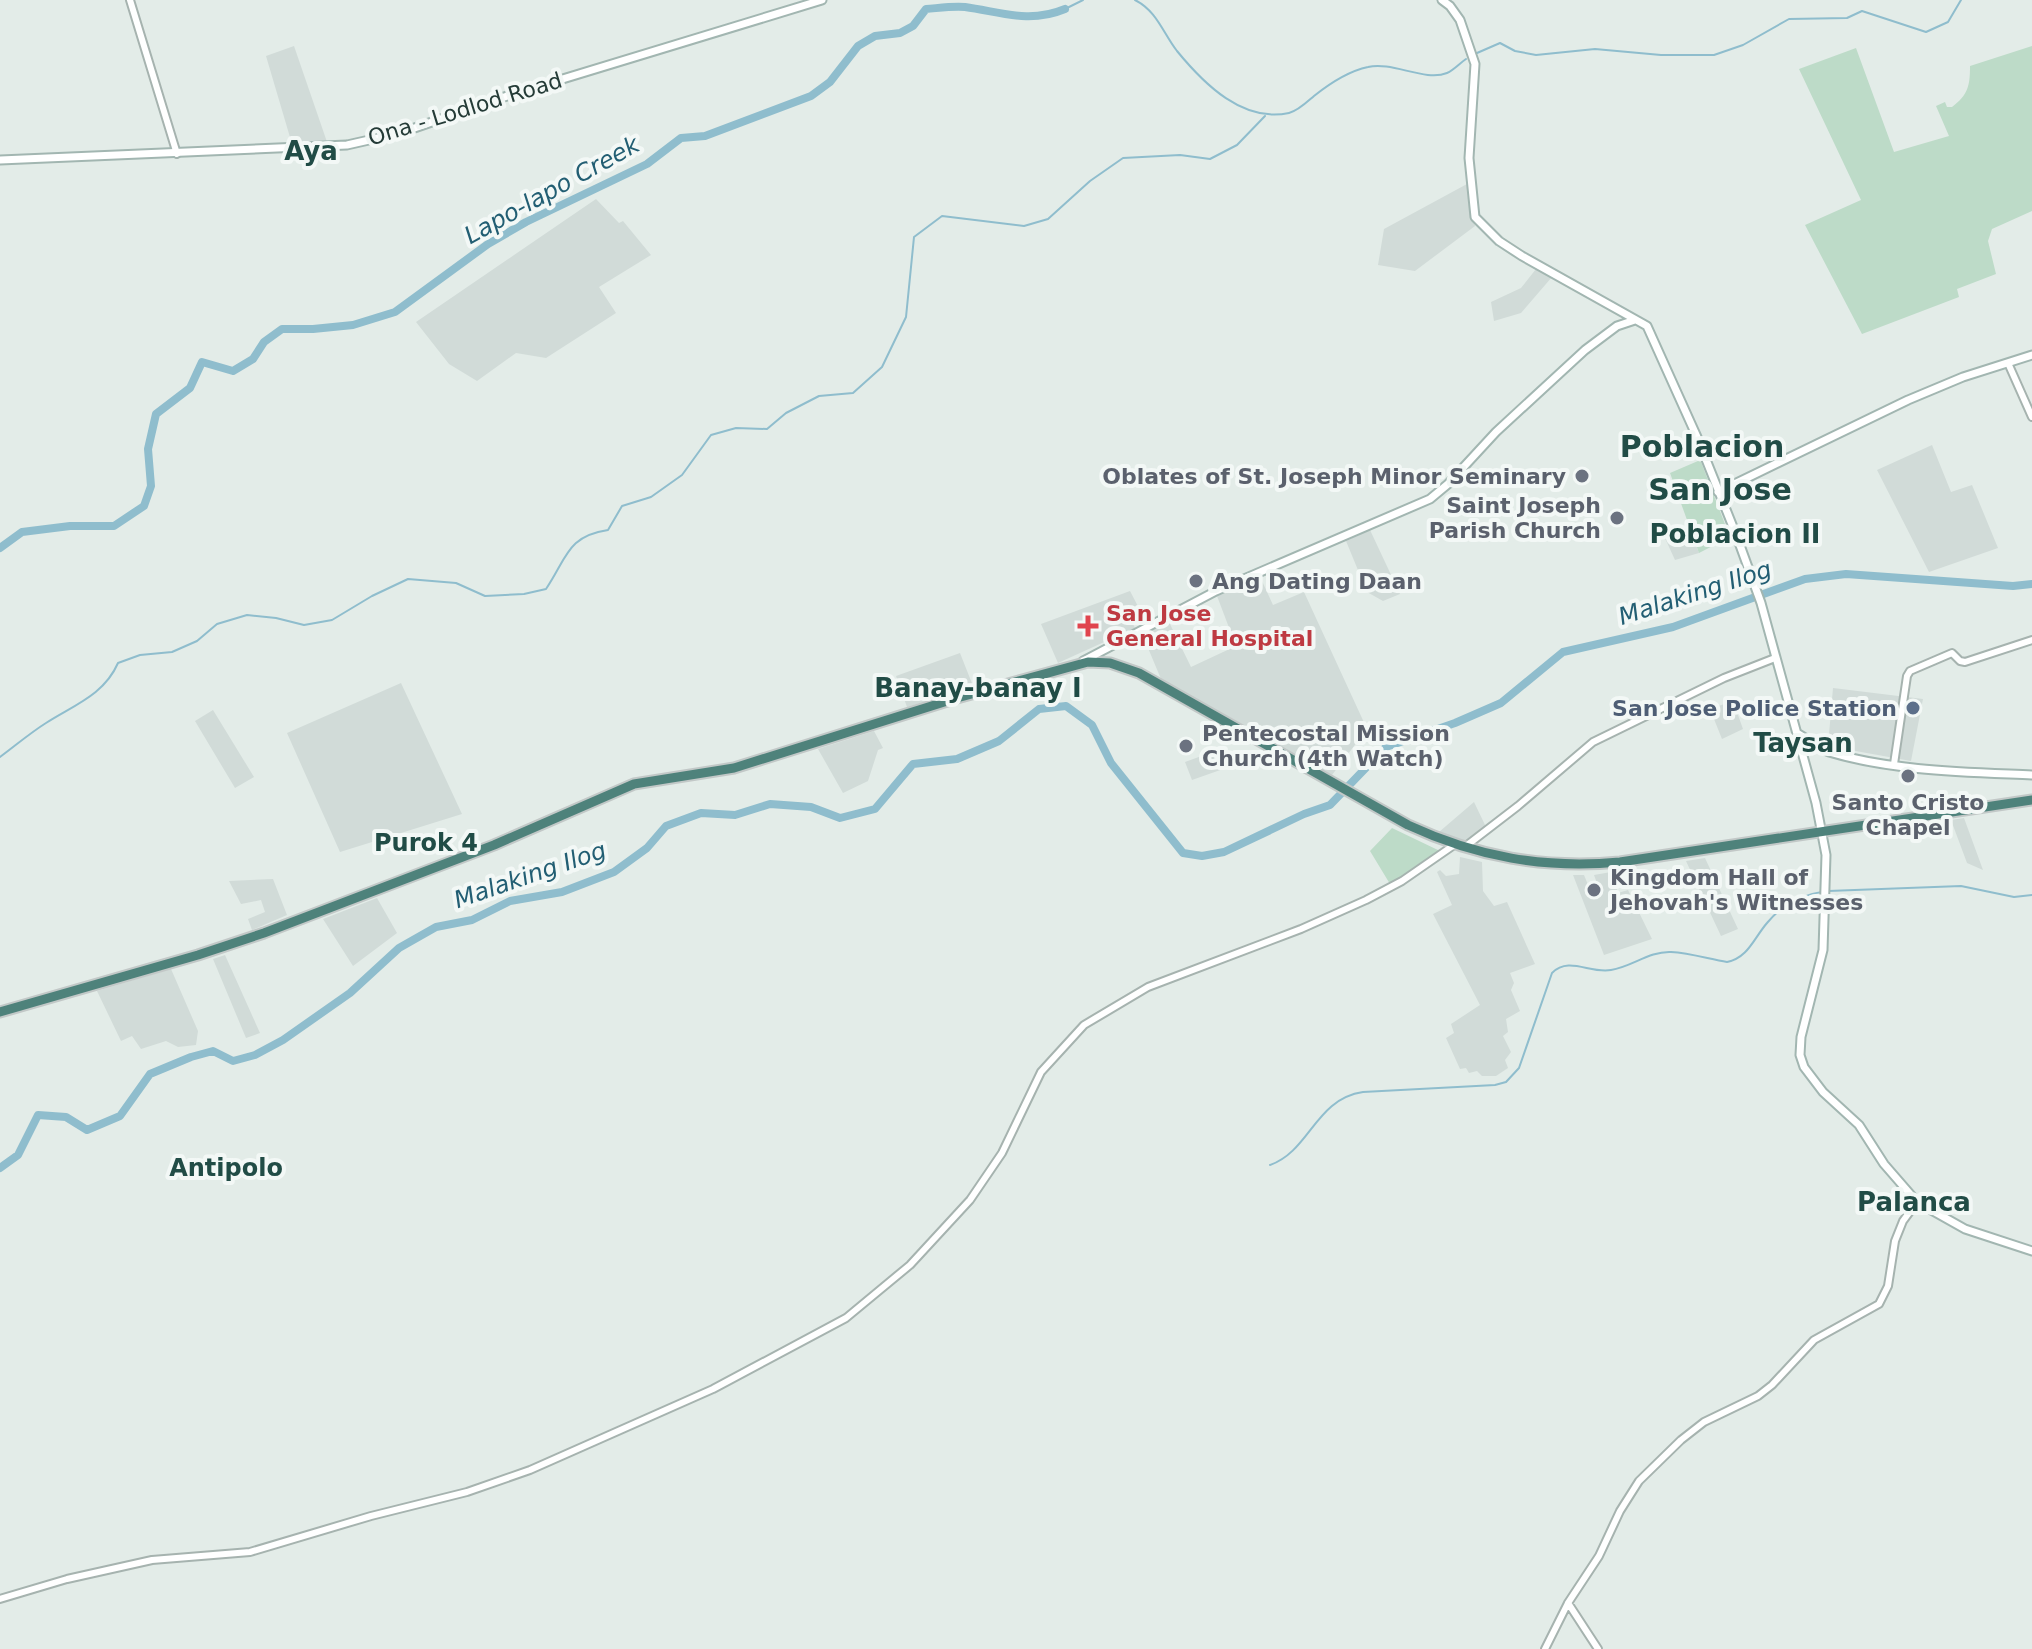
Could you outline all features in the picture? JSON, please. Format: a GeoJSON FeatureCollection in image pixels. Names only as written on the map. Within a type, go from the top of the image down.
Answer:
{"type":"FeatureCollection","features":[{"type":"Feature","properties":{"kind":"highway"},"geometry":{"type":"LineString","coordinates":[[0,1012],[260,935],[471,854],[634,784],[734,768],[1080,663],[1110,663],[1139,673],[1408,825],[1458,847],[1529,861],[1607,863],[2032,800]]}},
{"type":"Feature","properties":{"kind":"main road","name":"Ona - Lodlod Road"},"geometry":{"type":"LineString","coordinates":[[0,160],[331,147],[384,137],[623,59],[822,0]]}},
{"type":"Feature","properties":{"kind":"main road"},"geometry":{"type":"LineString","coordinates":[[1442,0],[1456,13],[1475,64],[1469,158],[1475,217],[1499,241],[1522,256],[1643,322],[1650,331],[1697,437],[1756,588],[1823,833],[1825,899],[1819,971],[1801,1037],[1800,1055],[1804,1067],[1823,1092],[1859,1125],[1896,1180],[1917,1202],[1965,1229],[2032,1251]]}},
{"type":"Feature","properties":{"kind":"main road"},"geometry":{"type":"LineString","coordinates":[[1080,663],[1199,600],[1430,499],[1496,432],[1585,350],[1617,326],[1635,320]]}},
{"type":"Feature","properties":{"kind":"main road"},"geometry":{"type":"LineString","coordinates":[[1718,492],[1908,400],[1963,377],[2032,355]]}},
{"type":"Feature","properties":{"kind":"main road"},"geometry":{"type":"LineString","coordinates":[[1797,733],[1830,752],[1894,764],[1939,771],[2032,775]]}},
{"type":"Feature","properties":{"kind":"street"},"geometry":{"type":"LineString","coordinates":[[130,0],[177,154]]}},
{"type":"Feature","properties":{"kind":"street"},"geometry":{"type":"LineString","coordinates":[[2008,363],[2032,417]]}},
{"type":"Feature","properties":{"kind":"street"},"geometry":{"type":"LineString","coordinates":[[1894,764],[1910,671],[1952,653],[1965,662],[2032,640]]}},
{"type":"Feature","properties":{"kind":"street"},"geometry":{"type":"LineString","coordinates":[[0,1599],[67,1579],[152,1560],[250,1552],[371,1516],[467,1492],[530,1470],[713,1389],[846,1318],[910,1265],[970,1200],[1002,1153],[1041,1072],[1084,1025],[1148,987],[1301,929],[1402,881],[1518,806],[1593,742],[1724,678],[1775,658]]}},
{"type":"Feature","properties":{"kind":"street"},"geometry":{"type":"LineString","coordinates":[[1545,1649],[1639,1481],[1704,1422],[1758,1396],[1772,1385],[1814,1340],[1879,1304],[1888,1286],[1895,1241],[1903,1221],[1917,1202]]}},
{"type":"Feature","properties":{"kind":"street"},"geometry":{"type":"LineString","coordinates":[[1568,1603],[1598,1649]]}},
{"type":"Feature","properties":{"kind":"shaded area"},"geometry":{"type":"Polygon","coordinates":[[[294,46],[327,142],[292,144],[266,56],[294,46]]]}},
{"type":"Feature","properties":{"kind":"shaded area"},"geometry":{"type":"Polygon","coordinates":[[[1467,184],[1475,226],[1415,271],[1378,265],[1384,229],[1467,184]]]}},
{"type":"Feature","properties":{"kind":"shaded area"},"geometry":{"type":"Polygon","coordinates":[[[596,199],[619,223],[623,221],[651,255],[599,287],[616,313],[546,358],[516,353],[477,381],[449,364],[416,322],[596,199]]]}},
{"type":"Feature","properties":{"kind":"shaded area"},"geometry":{"type":"Polygon","coordinates":[[[1536,269],[1552,277],[1521,313],[1494,321],[1491,302],[1521,288],[1536,269]]]}},
{"type":"Feature","properties":{"kind":"shaded area"},"geometry":{"type":"Polygon","coordinates":[[[1932,445],[1951,492],[1972,485],[1998,548],[1929,572],[1877,470],[1932,445]]]}},
{"type":"Feature","properties":{"kind":"shaded area"},"geometry":{"type":"Polygon","coordinates":[[[1689,527],[1699,553],[1675,560],[1664,536],[1689,527]]]}},
{"type":"Feature","properties":{"kind":"shaded area"},"geometry":{"type":"Polygon","coordinates":[[[1370,530],[1400,594],[1383,601],[1367,592],[1346,541],[1370,530]]]}},
{"type":"Feature","properties":{"kind":"shaded area"},"geometry":{"type":"Polygon","coordinates":[[[1262,581],[1273,605],[1304,592],[1367,729],[1332,775],[1161,679],[1143,636],[1147,634],[1146,631],[1168,620],[1191,667],[1236,646],[1217,596],[1262,581]]]}},
{"type":"Feature","properties":{"kind":"shaded area","name":"San Jose General Hospital"},"geometry":{"type":"Polygon","coordinates":[[[1130,591],[1142,614],[1131,620],[1135,628],[1058,663],[1041,624],[1130,591]]]}},
{"type":"Feature","properties":{"kind":"shaded area"},"geometry":{"type":"Polygon","coordinates":[[[960,653],[973,686],[907,707],[896,676],[960,653]]]}},
{"type":"Feature","properties":{"kind":"shaded area"},"geometry":{"type":"Polygon","coordinates":[[[401,683],[462,814],[340,852],[287,733],[401,683]]]}},
{"type":"Feature","properties":{"kind":"shaded area"},"geometry":{"type":"Polygon","coordinates":[[[1833,688],[1923,699],[1911,761],[1828,746],[1833,688]]]}},
{"type":"Feature","properties":{"kind":"shaded area"},"geometry":{"type":"Polygon","coordinates":[[[1733,701],[1743,729],[1722,739],[1710,709],[1733,701]]]}},
{"type":"Feature","properties":{"kind":"shaded area"},"geometry":{"type":"Polygon","coordinates":[[[213,710],[254,777],[235,788],[195,721],[213,710]]]}},
{"type":"Feature","properties":{"kind":"shaded area"},"geometry":{"type":"Polygon","coordinates":[[[874,731],[883,748],[878,750],[868,781],[843,793],[818,749],[874,731]]]}},
{"type":"Feature","properties":{"kind":"shaded area"},"geometry":{"type":"Polygon","coordinates":[[[1218,750],[1226,768],[1192,780],[1185,762],[1218,750]]]}},
{"type":"Feature","properties":{"kind":"shaded area"},"geometry":{"type":"Polygon","coordinates":[[[1474,802],[1486,827],[1467,842],[1439,832],[1474,802]]]}},
{"type":"Feature","properties":{"kind":"shaded area"},"geometry":{"type":"Polygon","coordinates":[[[1964,818],[1983,870],[1967,863],[1951,820],[1964,818]]]}},
{"type":"Feature","properties":{"kind":"shaded area"},"geometry":{"type":"Polygon","coordinates":[[[1460,857],[1482,862],[1483,891],[1494,906],[1507,902],[1535,964],[1510,973],[1514,983],[1511,990],[1520,1011],[1506,1019],[1508,1032],[1503,1036],[1511,1052],[1505,1060],[1508,1068],[1496,1076],[1482,1076],[1477,1071],[1469,1073],[1466,1068],[1460,1069],[1446,1038],[1454,1033],[1451,1024],[1480,1005],[1433,914],[1452,905],[1437,872],[1440,870],[1446,876],[1459,874],[1460,857]]]}},
{"type":"Feature","properties":{"kind":"shaded area"},"geometry":{"type":"Polygon","coordinates":[[[1705,858],[1738,929],[1721,936],[1686,861],[1705,858]]]}},
{"type":"Feature","properties":{"kind":"shaded area"},"geometry":{"type":"Polygon","coordinates":[[[1611,872],[1618,893],[1628,890],[1652,939],[1604,955],[1573,875],[1584,875],[1593,897],[1601,894],[1594,875],[1611,872]]]}},
{"type":"Feature","properties":{"kind":"shaded area"},"geometry":{"type":"Polygon","coordinates":[[[273,879],[287,915],[252,930],[248,919],[265,912],[261,900],[241,904],[229,881],[273,879]]]}},
{"type":"Feature","properties":{"kind":"shaded area"},"geometry":{"type":"Polygon","coordinates":[[[377,898],[397,933],[353,966],[323,919],[377,898]]]}},
{"type":"Feature","properties":{"kind":"shaded area"},"geometry":{"type":"Polygon","coordinates":[[[225,955],[260,1033],[246,1038],[213,959],[225,955]]]}},
{"type":"Feature","properties":{"kind":"shaded area"},"geometry":{"type":"Polygon","coordinates":[[[171,969],[198,1031],[196,1045],[178,1047],[166,1041],[141,1049],[132,1036],[121,1041],[97,991],[171,969]]]}},
{"type":"Feature","properties":{"kind":"green space"},"geometry":{"type":"Polygon","coordinates":[[[2032,46],[2032,211],[1992,229],[1988,241],[1996,274],[1957,289],[1959,297],[1862,334],[1805,225],[1861,200],[1799,69],[1856,48],[1894,152],[1949,136],[1936,106],[1945,102],[1947,107],[1952,107],[1962,98],[1969,85],[1970,66],[2032,46]]]}},
{"type":"Feature","properties":{"kind":"green space"},"geometry":{"type":"Polygon","coordinates":[[[1698,461],[1730,537],[1699,553],[1670,473],[1698,461]]]}},
{"type":"Feature","properties":{"kind":"green space"},"geometry":{"type":"Polygon","coordinates":[[[1392,828],[1440,851],[1390,884],[1370,851],[1392,828]]]}},
{"type":"Feature","properties":{"kind":"waterway","name":"Lapo-lapo Creek"},"geometry":{"type":"LineString","coordinates":[[1065,9],[1083,0]]}},
{"type":"Feature","properties":{"kind":"waterway","name":"Lapo-lapo Creek"},"geometry":{"type":"LineString","coordinates":[[1135,0],[1154,16],[1177,51],[1212,88],[1240,106],[1272,115],[1292,112],[1340,78],[1368,67],[1438,75],[1450,72],[1466,59]]}},
{"type":"Feature","properties":{"kind":"waterway","name":"Lapo-lapo Creek"},"geometry":{"type":"LineString","coordinates":[[1477,53],[1500,43],[1515,51],[1536,55],[1595,49],[1661,55],[1714,55],[1743,45],[1789,19],[1847,18],[1862,11],[1926,32],[1948,22],[1961,0]]}},
{"type":"Feature","properties":{"kind":"waterway","name":"Lapo-lapo Creek"},"geometry":{"type":"LineString","coordinates":[[0,548],[22,532],[70,526],[114,526],[144,506],[151,486],[148,449],[156,414],[190,388],[202,362],[233,371],[253,359],[264,342],[282,329],[353,325],[395,312],[488,244],[526,222],[647,164],[681,138],[705,136],[811,96],[830,82],[858,46],[875,36],[900,33],[913,26],[926,9],[965,7],[1027,16],[1065,9]]}},
{"type":"Feature","properties":{"kind":"waterway"},"geometry":{"type":"LineString","coordinates":[[0,757],[96,691],[118,663],[140,655],[172,652],[197,641],[217,624],[247,615],[304,625],[332,620],[408,579],[456,583],[485,596],[524,594],[546,589],[576,543],[584,537],[608,530],[622,506],[651,497],[682,475],[711,435],[736,428],[767,429],[786,413],[819,396],[853,393],[882,367],[906,317],[914,237],[942,216],[1024,226],[1048,219],[1090,181],[1123,158],[1180,155],[1210,159],[1237,145],[1265,116]]}},
{"type":"Feature","properties":{"kind":"waterway","name":"Malaking Ilog"},"geometry":{"type":"LineString","coordinates":[[0,1168],[18,1155],[38,1115],[66,1117],[87,1130],[120,1116],[150,1074],[213,1051],[233,1061],[255,1055],[283,1040],[350,993],[399,948],[436,927],[472,920],[510,901],[562,892],[614,872],[647,848],[666,826],[701,813],[735,815],[770,804],[811,807],[840,818],[875,809],[913,764],[957,759],[999,741],[1039,709],[1066,706],[1092,725],[1111,763],[1183,853],[1202,856],[1224,852],[1330,805],[1386,747],[1501,703],[1563,652],[1673,627],[1805,579],[1846,574],[2013,586],[2032,584]]}},
{"type":"Feature","properties":{"kind":"waterway"},"geometry":{"type":"LineString","coordinates":[[1828,891],[1961,886],[2014,897],[2032,895]]}},
{"type":"Feature","properties":{"kind":"waterway"},"geometry":{"type":"LineString","coordinates":[[1270,1165],[1295,1149],[1323,1114],[1347,1097],[1363,1092],[1506,1082],[1519,1068],[1552,973],[1559,968],[1573,966],[1611,970],[1663,952],[1727,962],[1734,960],[1745,952],[1778,911],[1799,899],[1822,892]]}},
{"type":"Feature","properties":{"kind":"place","name":"Oblates of St. Joseph Minor Seminary"},"geometry":{"type":"Point","coordinates":[1582,476]}},
{"type":"Feature","properties":{"kind":"place","name":"Saint Joseph Parish Church"},"geometry":{"type":"Point","coordinates":[1617,518]}},
{"type":"Feature","properties":{"kind":"place","name":"Ang Dating Daan"},"geometry":{"type":"Point","coordinates":[1196,581]}},
{"type":"Feature","properties":{"kind":"place","name":"San Jose General Hospital"},"geometry":{"type":"Point","coordinates":[1088,626]}},
{"type":"Feature","properties":{"kind":"place","name":"San Jose Police Station"},"geometry":{"type":"Point","coordinates":[1913,708]}},
{"type":"Feature","properties":{"kind":"place","name":"Pentecostal Mission Church (4th Watch)"},"geometry":{"type":"Point","coordinates":[1186,746]}},
{"type":"Feature","properties":{"kind":"place","name":"Santo Cristo Chapel"},"geometry":{"type":"Point","coordinates":[1908,776]}},
{"type":"Feature","properties":{"kind":"place","name":"Kingdom Hall of Jehovah's Witnesses"},"geometry":{"type":"Point","coordinates":[1594,890]}},
{"type":"Feature","properties":{"kind":"district","name":"Aya"},"geometry":{"type":"Point","coordinates":[311,151]}},
{"type":"Feature","properties":{"kind":"district","name":"Poblacion"},"geometry":{"type":"Point","coordinates":[1702,446]}},
{"type":"Feature","properties":{"kind":"district","name":"San Jose"},"geometry":{"type":"Point","coordinates":[1720,489]}},
{"type":"Feature","properties":{"kind":"district","name":"Poblacion II"},"geometry":{"type":"Point","coordinates":[1735,534]}},
{"type":"Feature","properties":{"kind":"district","name":"Banay-banay Ⅰ"},"geometry":{"type":"Point","coordinates":[978,688]}},
{"type":"Feature","properties":{"kind":"district","name":"Taysan"},"geometry":{"type":"Point","coordinates":[1803,743]}},
{"type":"Feature","properties":{"kind":"district","name":"Purok 4"},"geometry":{"type":"Point","coordinates":[426,843]}},
{"type":"Feature","properties":{"kind":"district","name":"Antipolo"},"geometry":{"type":"Point","coordinates":[226,1168]}},
{"type":"Feature","properties":{"kind":"district","name":"Palanca"},"geometry":{"type":"Point","coordinates":[1914,1202]}}]}
